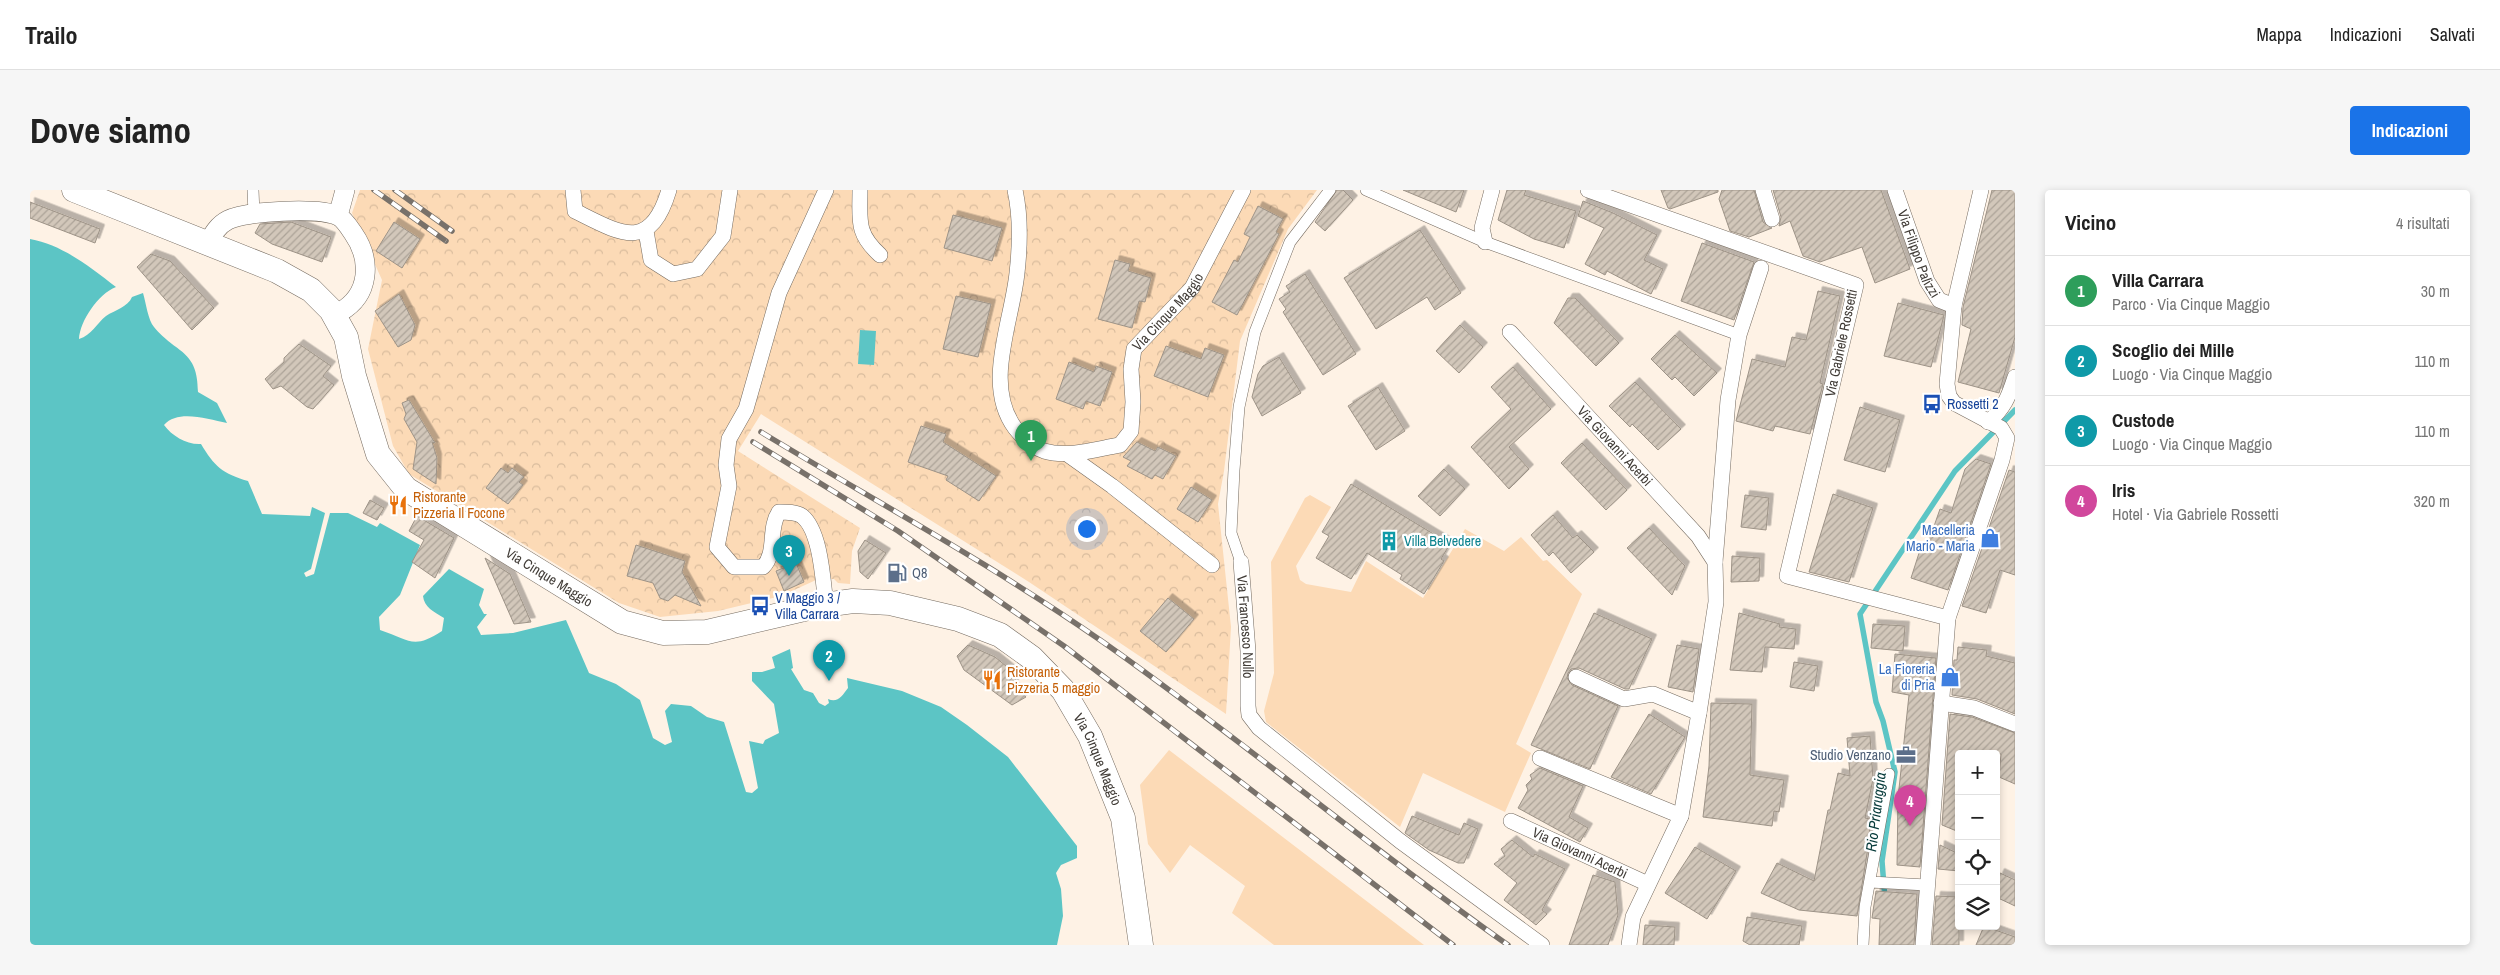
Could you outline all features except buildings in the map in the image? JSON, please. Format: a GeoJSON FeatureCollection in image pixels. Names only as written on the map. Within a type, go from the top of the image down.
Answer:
{"type":"FeatureCollection","features":[{"type":"Feature","properties":{"kind":"main road","name":"Via Cinque Maggio"},"geometry":{"type":"LineString","coordinates":[[74,190],[277,271],[311,290],[336,311],[346,337],[354,376],[378,454],[406,489],[622,622],[663,633],[707,632],[826,605],[853,601],[890,603],[958,619],[1000,635],[1032,658],[1063,690],[1090,736],[1123,818],[1141,945]]}},
{"type":"Feature","properties":{"kind":"street"},"geometry":{"type":"LineString","coordinates":[[253,190],[254,214]]}},
{"type":"Feature","properties":{"kind":"street"},"geometry":{"type":"LineString","coordinates":[[338,216],[345,190]]}},
{"type":"Feature","properties":{"kind":"street"},"geometry":{"type":"LineString","coordinates":[[573,190],[575,211],[628,233],[646,231],[663,211],[669,190]]}},
{"type":"Feature","properties":{"kind":"street"},"geometry":{"type":"LineString","coordinates":[[646,231],[651,260],[673,274],[698,269],[723,236],[730,190]]}},
{"type":"Feature","properties":{"kind":"street"},"geometry":{"type":"LineString","coordinates":[[813,215],[816,190]]}},
{"type":"Feature","properties":{"kind":"street"},"geometry":{"type":"LineString","coordinates":[[826,190],[779,293],[746,409],[729,439],[726,465],[729,486],[718,547],[734,567],[763,567],[769,561],[774,519],[780,512],[792,512],[802,517],[818,542],[826,605]]}},
{"type":"Feature","properties":{"kind":"street"},"geometry":{"type":"LineString","coordinates":[[860,190],[859,226],[870,246],[880,255]]}},
{"type":"Feature","properties":{"kind":"street","name":"Via Cinque Maggio"},"geometry":{"type":"LineString","coordinates":[[1015,190],[1019,209],[1017,273],[999,375],[1000,394],[1005,414],[1024,440],[1044,451],[1067,454],[1120,445],[1131,431],[1131,369],[1134,349],[1192,288],[1243,190]]}},
{"type":"Feature","properties":{"kind":"street","name":"Via Francesco Nullo"},"geometry":{"type":"LineString","coordinates":[[1330,190],[1290,242],[1255,332],[1239,407],[1230,533],[1240,562],[1248,651],[1249,715],[1259,728],[1400,841],[1542,945]]}},
{"type":"Feature","properties":{"kind":"street"},"geometry":{"type":"LineString","coordinates":[[1366,190],[1485,242],[1738,336]]}},
{"type":"Feature","properties":{"kind":"street"},"geometry":{"type":"LineString","coordinates":[[1485,242],[1482,228],[1492,190]]}},
{"type":"Feature","properties":{"kind":"street","name":"Via Gabriele Rossetti"},"geometry":{"type":"LineString","coordinates":[[1588,190],[1856,285],[1787,576],[1948,618]]}},
{"type":"Feature","properties":{"kind":"street"},"geometry":{"type":"LineString","coordinates":[[1763,190],[1772,219]]}},
{"type":"Feature","properties":{"kind":"street","name":"Via Filippo Palizzi"},"geometry":{"type":"LineString","coordinates":[[1895,190],[1926,281],[1939,300],[1954,306]]}},
{"type":"Feature","properties":{"kind":"street"},"geometry":{"type":"LineString","coordinates":[[1981,190],[1954,306],[1946,384],[1949,396],[1954,403],[2000,430]]}},
{"type":"Feature","properties":{"kind":"street"},"geometry":{"type":"LineString","coordinates":[[208,243],[215,230],[228,220],[254,214],[312,210],[338,216],[361,244],[366,272],[362,293],[351,306],[336,311]]}},
{"type":"Feature","properties":{"kind":"street"},"geometry":{"type":"LineString","coordinates":[[1629,945],[1633,918],[1681,816],[1716,602],[1716,562],[1728,400],[1738,336],[1761,268]]}},
{"type":"Feature","properties":{"kind":"street","name":"Via Giovanni Acerbi"},"geometry":{"type":"LineString","coordinates":[[1510,332],[1698,536],[1716,562]]}},
{"type":"Feature","properties":{"kind":"street"},"geometry":{"type":"LineString","coordinates":[[1923,945],[1948,618],[2002,460],[1999,412],[2007,400],[2015,377]]}},
{"type":"Feature","properties":{"kind":"street","name":"Via Cinque Maggio"},"geometry":{"type":"LineString","coordinates":[[1067,454],[1112,486],[1212,565]]}},
{"type":"Feature","properties":{"kind":"street"},"geometry":{"type":"LineString","coordinates":[[1576,677],[1624,699],[1653,694],[1699,713]]}},
{"type":"Feature","properties":{"kind":"street"},"geometry":{"type":"LineString","coordinates":[[1941,703],[1974,708],[2015,724]]}},
{"type":"Feature","properties":{"kind":"street"},"geometry":{"type":"LineString","coordinates":[[1540,758],[1681,816]]}},
{"type":"Feature","properties":{"kind":"street"},"geometry":{"type":"LineString","coordinates":[[1863,945],[1865,907],[1889,774]]}},
{"type":"Feature","properties":{"kind":"street","name":"Via Giovanni Acerbi"},"geometry":{"type":"LineString","coordinates":[[1511,821],[1648,884]]}},
{"type":"Feature","properties":{"kind":"street"},"geometry":{"type":"LineString","coordinates":[[1871,882],[1927,885]]}},
{"type":"Feature","properties":{"kind":"green space"},"geometry":{"type":"Polygon","coordinates":[[[360,190],[1317,190],[1288,229],[1240,341],[1224,471],[1218,504],[1231,627],[1226,714],[1029,582],[761,414],[738,451],[860,528],[852,551],[850,584],[838,583],[834,579],[816,580],[781,596],[718,611],[660,617],[619,603],[409,474],[393,446],[368,349],[382,280],[352,213],[360,190]]]}},
{"type":"Feature","properties":{"kind":"green space"},"geometry":{"type":"Polygon","coordinates":[[[1310,495],[1331,507],[1296,566],[1300,580],[1306,584],[1351,592],[1366,561],[1423,598],[1465,529],[1504,551],[1521,537],[1543,561],[1547,560],[1582,594],[1516,744],[1531,753],[1505,812],[1423,773],[1400,827],[1266,722],[1264,711],[1274,673],[1271,562],[1305,498],[1310,495]]]}},
{"type":"Feature","properties":{"kind":"green space"},"geometry":{"type":"Polygon","coordinates":[[[1169,750],[1424,945],[1274,945],[1232,913],[1245,886],[1190,845],[1170,873],[1148,844],[1140,785],[1169,750]]]}},
{"type":"Feature","properties":{"kind":"water"},"geometry":{"type":"Polygon","coordinates":[[[30,239],[54,246],[65,252],[116,287],[103,296],[86,316],[79,339],[91,332],[106,316],[124,306],[132,297],[143,293],[152,324],[162,336],[190,360],[197,378],[198,392],[217,403],[227,423],[193,416],[177,417],[164,425],[171,433],[190,443],[201,444],[210,458],[220,468],[248,481],[262,514],[310,516],[312,507],[325,513],[311,569],[304,573],[306,577],[314,574],[330,513],[348,513],[377,527],[380,523],[420,545],[400,595],[379,617],[380,630],[405,640],[418,642],[442,631],[444,618],[427,606],[423,596],[449,569],[484,589],[479,605],[484,614],[487,614],[477,627],[481,635],[513,633],[566,620],[589,673],[616,684],[640,700],[653,738],[665,745],[672,742],[665,711],[671,704],[691,706],[707,717],[724,722],[746,792],[752,793],[758,788],[749,741],[763,744],[765,740],[779,733],[774,704],[752,681],[752,672],[762,672],[775,668],[772,657],[790,649],[793,668],[791,669],[804,690],[813,693],[819,703],[825,706],[829,703],[828,699],[834,700],[844,694],[848,688],[847,678],[902,691],[941,707],[1008,757],[1077,846],[1077,858],[1061,865],[1056,873],[1061,889],[1063,916],[1057,945],[30,945],[30,239]]]}},
{"type":"Feature","properties":{"kind":"water"},"geometry":{"type":"Polygon","coordinates":[[[860,330],[876,331],[874,365],[858,364],[860,330]]]}},
{"type":"Feature","properties":{"kind":"waterway","name":"Rio Priaruggia"},"geometry":{"type":"LineString","coordinates":[[1885,899],[1882,861],[1895,772],[1883,721],[1876,702],[1860,614],[1955,471],[2015,410]]}},
{"type":"Feature","properties":{"kind":"railway"},"geometry":{"type":"LineString","coordinates":[[374,190],[446,241]]}},
{"type":"Feature","properties":{"kind":"railway"},"geometry":{"type":"LineString","coordinates":[[395,190],[452,231]]}},
{"type":"Feature","properties":{"kind":"railway"},"geometry":{"type":"LineString","coordinates":[[761,432],[977,560],[1103,642],[1508,945]]}},
{"type":"Feature","properties":{"kind":"railway"},"geometry":{"type":"LineString","coordinates":[[753,442],[898,531],[1064,646],[1453,945]]}},
{"type":"Feature","properties":{"kind":"place","name":"Rossetti 2"},"geometry":{"type":"Point","coordinates":[1932,404]}},
{"type":"Feature","properties":{"kind":"place","name":"Villa Carrara"},"geometry":{"type":"Point","coordinates":[1031,461]}},
{"type":"Feature","properties":{"kind":"place","name":"Ristorante Pizzeria Il Focone"},"geometry":{"type":"Point","coordinates":[398,505]}},
{"type":"Feature","properties":{"kind":"place","name":"Macelleria Mario - Maria"},"geometry":{"type":"Point","coordinates":[1990,538]}},
{"type":"Feature","properties":{"kind":"place","name":"Villa Belvedere"},"geometry":{"type":"Point","coordinates":[1389,541]}},
{"type":"Feature","properties":{"kind":"place","name":"Q8"},"geometry":{"type":"Point","coordinates":[897,573]}},
{"type":"Feature","properties":{"kind":"place","name":"Custode"},"geometry":{"type":"Point","coordinates":[789,576]}},
{"type":"Feature","properties":{"kind":"place","name":"V Maggio 3 / Villa Carrara"},"geometry":{"type":"Point","coordinates":[760,606]}},
{"type":"Feature","properties":{"kind":"place","name":"La Fioreria di Pria"},"geometry":{"type":"Point","coordinates":[1950,677]}},
{"type":"Feature","properties":{"kind":"place","name":"Ristorante Pizzeria 5 maggio"},"geometry":{"type":"Point","coordinates":[992,680]}},
{"type":"Feature","properties":{"kind":"place","name":"Scoglio dei Mille"},"geometry":{"type":"Point","coordinates":[829,681]}},
{"type":"Feature","properties":{"kind":"place","name":"Studio Venzano"},"geometry":{"type":"Point","coordinates":[1906,755]}},
{"type":"Feature","properties":{"kind":"place","name":"Iris"},"geometry":{"type":"Point","coordinates":[1910,826]}}]}
